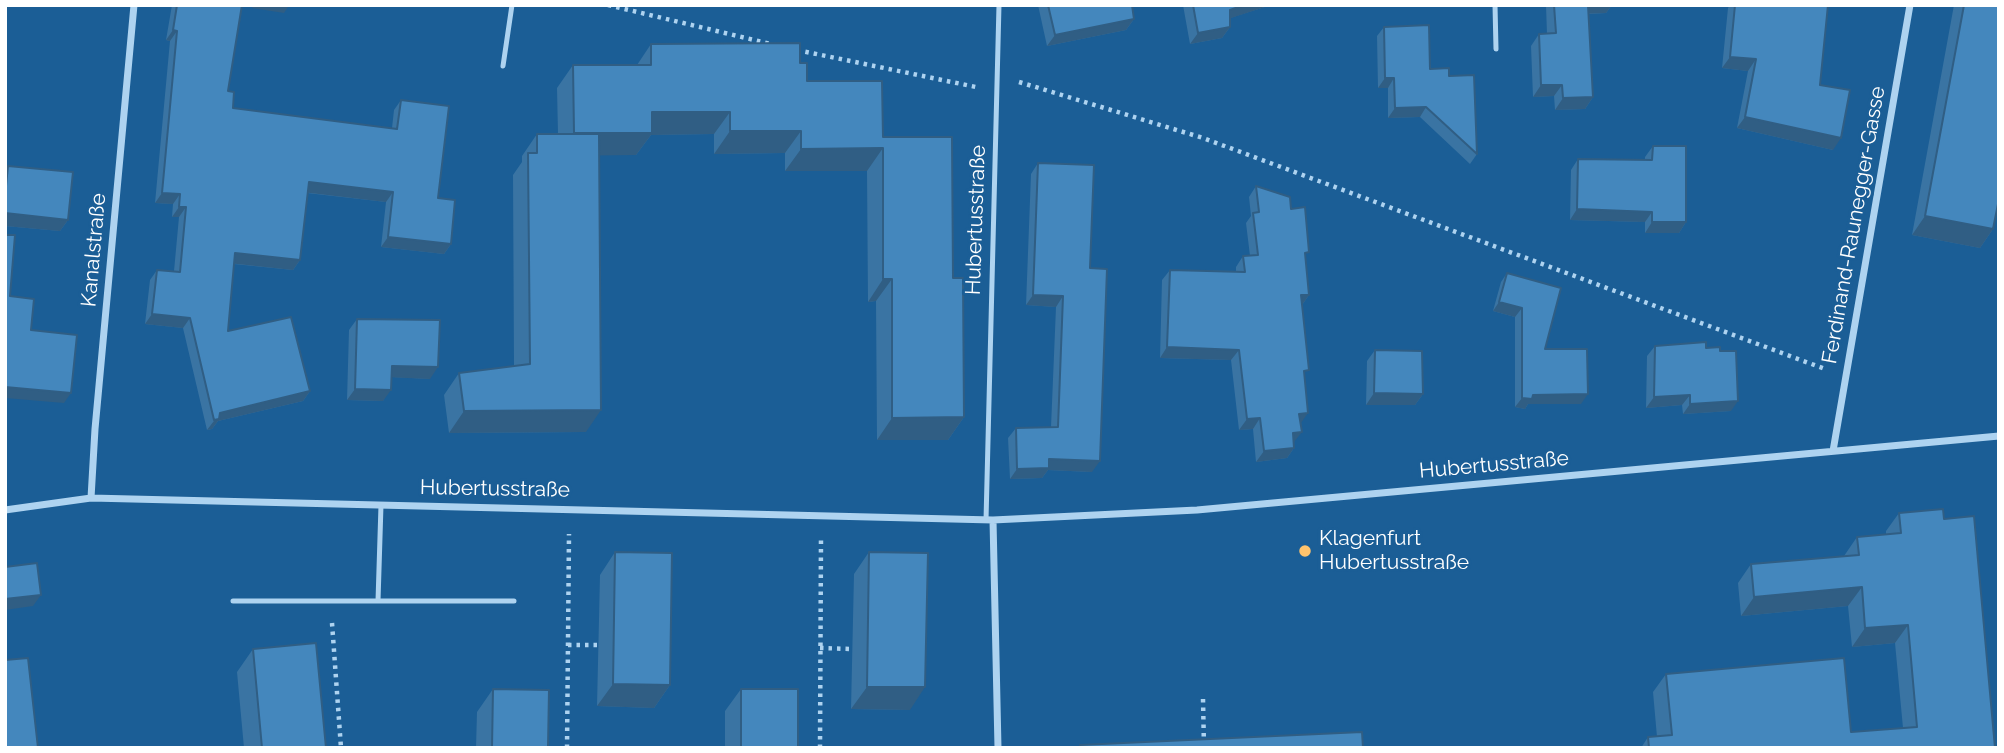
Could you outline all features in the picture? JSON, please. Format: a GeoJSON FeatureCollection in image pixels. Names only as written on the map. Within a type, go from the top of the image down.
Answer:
{"type":"FeatureCollection","features":[{"type":"Feature","properties":{"kind":"street","name":"Kanalstraße"},"geometry":{"type":"LineString","coordinates":[[91,498],[97,401],[134,5]]}},
{"type":"Feature","properties":{"kind":"street","name":"Ferdinand-Raunegger-Gasse"},"geometry":{"type":"LineString","coordinates":[[1833,452],[1910,5]]}},
{"type":"Feature","properties":{"kind":"street","name":"Hubertusstraße"},"geometry":{"type":"LineString","coordinates":[[5,510],[91,498],[989,520],[1197,510],[1999,436]]}},
{"type":"Feature","properties":{"kind":"street","name":"Hubertusstraße"},"geometry":{"type":"LineString","coordinates":[[989,520],[999,748]]}},
{"type":"Feature","properties":{"kind":"lane"},"geometry":{"type":"LineString","coordinates":[[503,66],[512,5]]}},
{"type":"Feature","properties":{"kind":"lane","name":"Hubertusstraße"},"geometry":{"type":"LineString","coordinates":[[989,520],[999,5]]}},
{"type":"Feature","properties":{"kind":"lane"},"geometry":{"type":"LineString","coordinates":[[1495,5],[1496,49]]}},
{"type":"Feature","properties":{"kind":"lane"},"geometry":{"type":"LineString","coordinates":[[378,601],[381,505]]}},
{"type":"Feature","properties":{"kind":"lane"},"geometry":{"type":"LineString","coordinates":[[233,601],[514,601]]}},
{"type":"Feature","properties":{"kind":"path"},"geometry":{"type":"LineString","coordinates":[[608,5],[782,47]]}},
{"type":"Feature","properties":{"kind":"path"},"geometry":{"type":"LineString","coordinates":[[796,50],[998,92]]}},
{"type":"Feature","properties":{"kind":"path"},"geometry":{"type":"LineString","coordinates":[[998,76],[1203,138],[1846,376]]}},
{"type":"Feature","properties":{"kind":"path"},"geometry":{"type":"LineString","coordinates":[[567,748],[569,508]]}},
{"type":"Feature","properties":{"kind":"path"},"geometry":{"type":"LineString","coordinates":[[820,748],[821,515]]}},
{"type":"Feature","properties":{"kind":"path"},"geometry":{"type":"LineString","coordinates":[[331,601],[341,748]]}},
{"type":"Feature","properties":{"kind":"path"},"geometry":{"type":"LineString","coordinates":[[568,645],[598,645]]}},
{"type":"Feature","properties":{"kind":"path"},"geometry":{"type":"LineString","coordinates":[[821,648],[852,649]]}},
{"type":"Feature","properties":{"kind":"path"},"geometry":{"type":"LineString","coordinates":[[1203,699],[1204,748]]}},
{"type":"Feature","properties":{"kind":"building"},"geometry":{"type":"Polygon","coordinates":[[[177,5],[242,5],[228,91],[234,92],[233,108],[397,129],[401,100],[449,106],[438,198],[455,200],[451,244],[388,237],[393,192],[309,182],[300,260],[235,253],[228,331],[291,317],[310,391],[220,413],[219,419],[214,420],[190,318],[152,314],[157,270],[180,272],[186,207],[179,207],[180,194],[162,193],[177,5]]]}},
{"type":"Feature","properties":{"kind":"building"},"geometry":{"type":"Polygon","coordinates":[[[1048,5],[1132,5],[1134,19],[1055,35],[1048,5]]]}},
{"type":"Feature","properties":{"kind":"building"},"geometry":{"type":"Polygon","coordinates":[[[1193,5],[1244,5],[1230,10],[1230,27],[1198,33],[1193,5]]]}},
{"type":"Feature","properties":{"kind":"building"},"geometry":{"type":"Polygon","coordinates":[[[1554,5],[1588,5],[1593,97],[1563,98],[1562,85],[1541,85],[1539,34],[1556,33],[1554,5]]]}},
{"type":"Feature","properties":{"kind":"building"},"geometry":{"type":"Polygon","coordinates":[[[1735,5],[1828,5],[1820,85],[1850,90],[1841,138],[1745,117],[1756,59],[1730,57],[1735,5]]]}},
{"type":"Feature","properties":{"kind":"building"},"geometry":{"type":"Polygon","coordinates":[[[1964,5],[1999,5],[1999,199],[1993,229],[1925,216],[1964,5]]]}},
{"type":"Feature","properties":{"kind":"building"},"geometry":{"type":"Polygon","coordinates":[[[1429,25],[1430,69],[1449,68],[1449,76],[1474,75],[1477,154],[1426,107],[1395,108],[1394,78],[1385,78],[1384,27],[1429,25]]]}},
{"type":"Feature","properties":{"kind":"building"},"geometry":{"type":"Polygon","coordinates":[[[800,43],[800,63],[807,63],[807,81],[882,81],[883,137],[952,137],[953,278],[963,278],[964,417],[892,418],[892,279],[883,279],[883,148],[801,149],[801,131],[730,131],[730,112],[652,112],[652,133],[574,133],[573,65],[651,65],[651,44],[800,43]]]}},
{"type":"Feature","properties":{"kind":"building"},"geometry":{"type":"Polygon","coordinates":[[[537,134],[599,134],[601,410],[464,411],[459,373],[530,364],[528,153],[537,153],[537,134]]]}},
{"type":"Feature","properties":{"kind":"building"},"geometry":{"type":"Polygon","coordinates":[[[1653,146],[1686,146],[1686,222],[1652,222],[1652,212],[1577,209],[1578,159],[1652,160],[1653,146]]]}},
{"type":"Feature","properties":{"kind":"building"},"geometry":{"type":"Polygon","coordinates":[[[1038,163],[1094,165],[1090,268],[1107,269],[1100,461],[1049,459],[1049,468],[1017,469],[1016,428],[1058,427],[1063,296],[1033,295],[1038,163]]]}},
{"type":"Feature","properties":{"kind":"building"},"geometry":{"type":"Polygon","coordinates":[[[8,166],[73,172],[68,220],[5,213],[8,166]]]}},
{"type":"Feature","properties":{"kind":"building"},"geometry":{"type":"Polygon","coordinates":[[[1256,186],[1290,197],[1291,209],[1305,207],[1309,252],[1305,253],[1309,295],[1301,295],[1309,370],[1304,371],[1308,413],[1299,414],[1302,432],[1293,433],[1294,448],[1264,451],[1260,418],[1247,419],[1239,350],[1167,347],[1170,270],[1245,272],[1243,256],[1258,255],[1253,213],[1259,212],[1256,186]]]}},
{"type":"Feature","properties":{"kind":"building"},"geometry":{"type":"Polygon","coordinates":[[[5,235],[15,235],[10,296],[34,299],[31,330],[77,335],[71,393],[5,387],[5,235]]]}},
{"type":"Feature","properties":{"kind":"building"},"geometry":{"type":"Polygon","coordinates":[[[1507,273],[1561,288],[1545,349],[1587,349],[1588,394],[1533,395],[1532,399],[1522,398],[1522,308],[1499,302],[1507,273]]]}},
{"type":"Feature","properties":{"kind":"building"},"geometry":{"type":"Polygon","coordinates":[[[357,319],[440,320],[438,367],[392,366],[391,390],[355,389],[357,319]]]}},
{"type":"Feature","properties":{"kind":"building"},"geometry":{"type":"Polygon","coordinates":[[[1706,342],[1706,348],[1720,347],[1720,351],[1736,351],[1738,401],[1690,404],[1690,395],[1654,397],[1655,346],[1706,342]]]}},
{"type":"Feature","properties":{"kind":"building"},"geometry":{"type":"Polygon","coordinates":[[[1375,350],[1422,351],[1423,394],[1374,393],[1375,350]]]}},
{"type":"Feature","properties":{"kind":"building"},"geometry":{"type":"Polygon","coordinates":[[[1943,509],[1944,519],[1974,516],[1995,748],[1649,748],[1648,737],[1672,735],[1666,674],[1844,658],[1851,732],[1917,727],[1908,625],[1865,628],[1862,587],[1754,597],[1751,564],[1859,555],[1857,537],[1901,533],[1899,513],[1943,509]]]}},
{"type":"Feature","properties":{"kind":"building"},"geometry":{"type":"Polygon","coordinates":[[[615,552],[672,553],[670,685],[613,684],[615,552]]]}},
{"type":"Feature","properties":{"kind":"building"},"geometry":{"type":"Polygon","coordinates":[[[869,552],[928,553],[925,687],[867,687],[869,552]]]}},
{"type":"Feature","properties":{"kind":"building"},"geometry":{"type":"Polygon","coordinates":[[[37,563],[41,595],[5,599],[5,567],[37,563]]]}},
{"type":"Feature","properties":{"kind":"building"},"geometry":{"type":"Polygon","coordinates":[[[316,643],[326,748],[262,748],[253,649],[316,643]]]}},
{"type":"Feature","properties":{"kind":"building"},"geometry":{"type":"Polygon","coordinates":[[[28,658],[38,748],[5,748],[5,660],[28,658]]]}},
{"type":"Feature","properties":{"kind":"building"},"geometry":{"type":"Polygon","coordinates":[[[493,689],[549,690],[548,748],[492,748],[493,689]]]}},
{"type":"Feature","properties":{"kind":"building"},"geometry":{"type":"Polygon","coordinates":[[[741,689],[798,689],[798,748],[741,748],[741,689]]]}},
{"type":"Feature","properties":{"kind":"building"},"geometry":{"type":"Polygon","coordinates":[[[1362,732],[1363,748],[1080,748],[1080,745],[1362,732]]]}},
{"type":"Feature","properties":{"kind":"place","name":"Klagenfurt Hubertusstraße"},"geometry":{"type":"Point","coordinates":[1305,551]}}]}
